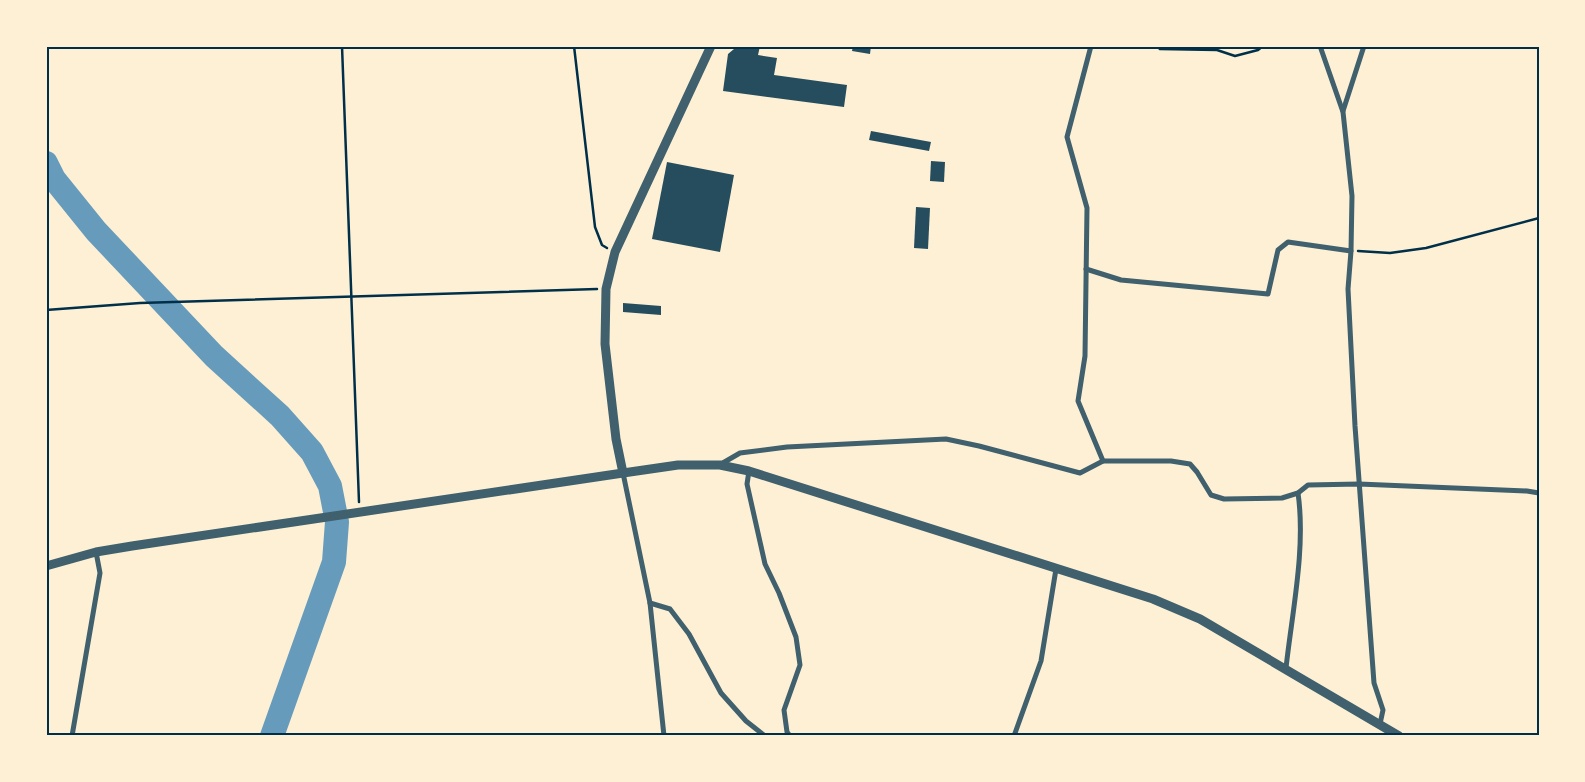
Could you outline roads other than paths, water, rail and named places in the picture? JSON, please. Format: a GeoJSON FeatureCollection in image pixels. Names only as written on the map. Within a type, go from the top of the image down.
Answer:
{"type":"FeatureCollection","features":[{"type":"Feature","properties":{"kind":"street"},"geometry":{"type":"LineString","coordinates":[[664,736],[650,603],[616,439],[605,344],[606,289],[615,252],[711,46]]}},
{"type":"Feature","properties":{"kind":"street"},"geometry":{"type":"LineString","coordinates":[[1091,46],[1067,137],[1087,208],[1085,356],[1078,401],[1103,462]]}},
{"type":"Feature","properties":{"kind":"street"},"geometry":{"type":"LineString","coordinates":[[1320,46],[1343,112],[1352,196],[1352,251],[1348,289],[1359,484],[1374,683],[1383,710],[1380,724]]}},
{"type":"Feature","properties":{"kind":"street"},"geometry":{"type":"LineString","coordinates":[[1343,112],[1364,46]]}},
{"type":"Feature","properties":{"kind":"street"},"geometry":{"type":"LineString","coordinates":[[1086,269],[1121,280],[1268,294],[1278,250],[1288,242],[1352,251]]}},
{"type":"Feature","properties":{"kind":"street"},"geometry":{"type":"LineString","coordinates":[[720,465],[740,452],[787,447],[946,440],[979,446],[1080,473],[1103,462],[1171,461],[1190,464],[1211,495],[1224,499],[1282,498],[1298,493],[1308,485],[1359,484],[1539,493]]}},
{"type":"Feature","properties":{"kind":"street"},"geometry":{"type":"LineString","coordinates":[[46,566],[96,552],[623,473],[678,465],[720,465],[749,471],[1152,599],[1200,619],[1399,736]]}},
{"type":"Feature","properties":{"kind":"street"},"geometry":{"type":"LineString","coordinates":[[749,471],[747,484],[765,564],[779,593],[796,637],[800,665],[784,710],[787,732],[790,736]]}},
{"type":"Feature","properties":{"kind":"street"},"geometry":{"type":"LineString","coordinates":[[1286,668],[1298,560],[1300,512],[1298,493]]}},
{"type":"Feature","properties":{"kind":"street"},"geometry":{"type":"LineString","coordinates":[[72,736],[100,573],[96,552]]}},
{"type":"Feature","properties":{"kind":"street"},"geometry":{"type":"LineString","coordinates":[[1014,736],[1041,662],[1056,569]]}},
{"type":"Feature","properties":{"kind":"street"},"geometry":{"type":"LineString","coordinates":[[650,603],[670,609],[689,634],[721,693],[746,721],[765,736]]}},
{"type":"Feature","properties":{"kind":"waterway"},"geometry":{"type":"LineString","coordinates":[[46,163],[54,179],[96,231],[214,356],[280,416],[312,452],[330,486],[337,522],[334,562],[272,736]]}}]}
